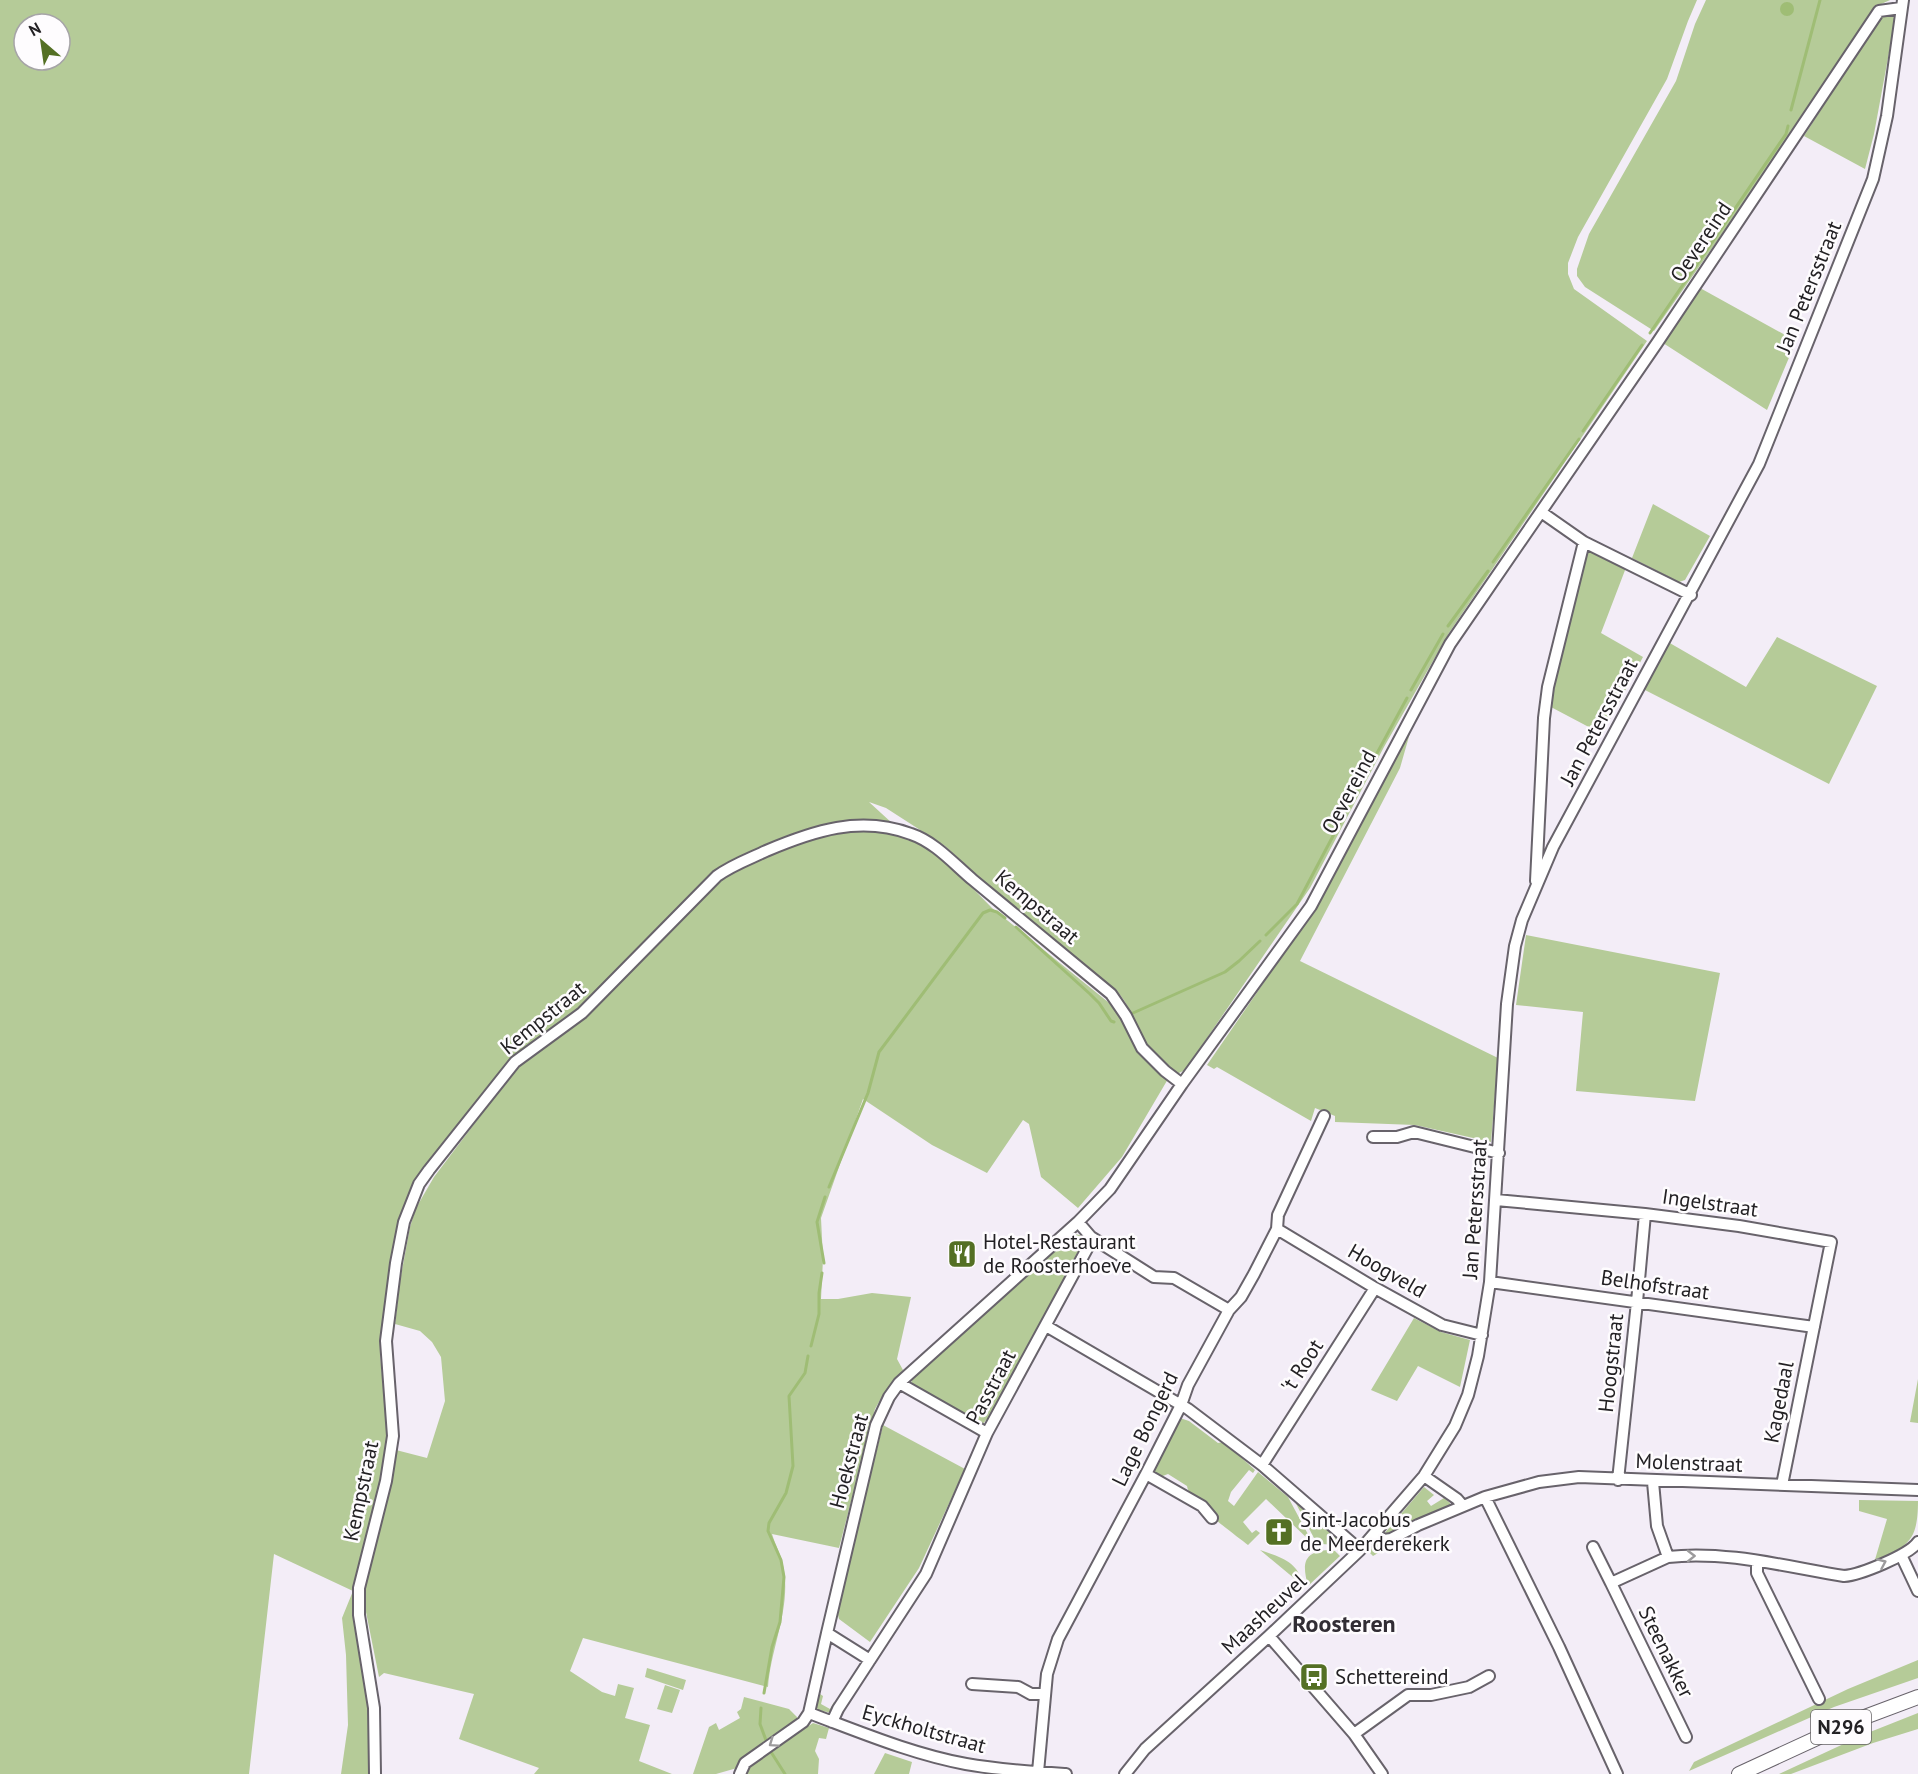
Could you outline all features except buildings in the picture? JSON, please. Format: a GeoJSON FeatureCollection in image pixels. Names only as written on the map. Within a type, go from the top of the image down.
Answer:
{"type":"FeatureCollection","features":[{"type":"Feature","properties":{"kind":"main road","name":"N296"},"geometry":{"type":"LineString","coordinates":[[1739,1774],[1844,1726],[1918,1697]]}},
{"type":"Feature","properties":{"kind":"street","name":"Oevereind"},"geometry":{"type":"LineString","coordinates":[[1182,1084],[1311,906],[1450,644],[1657,343],[1879,11],[1902,4]]}},
{"type":"Feature","properties":{"kind":"street","name":"Jan Petersstraat"},"geometry":{"type":"LineString","coordinates":[[1424,1476],[1455,1426],[1468,1395],[1482,1335],[1490,1282],[1496,1200],[1504,1033],[1515,946],[1522,921],[1554,847],[1691,595],[1759,464],[1873,179],[1887,116],[1902,4]]}},
{"type":"Feature","properties":{"kind":"street"},"geometry":{"type":"LineString","coordinates":[[1540,512],[1584,542],[1691,595]]}},
{"type":"Feature","properties":{"kind":"street"},"geometry":{"type":"LineString","coordinates":[[1536,887],[1545,708],[1548,687],[1584,542]]}},
{"type":"Feature","properties":{"kind":"street","name":"Kempstraat"},"geometry":{"type":"LineString","coordinates":[[375,1774],[374,1708],[359,1615],[358,1594],[387,1481],[393,1436],[386,1341],[387,1320],[402,1233],[412,1201],[419,1184],[429,1170],[515,1062],[582,1013],[717,876],[777,846],[830,828],[856,825],[884,826],[913,834],[946,856],[1111,994],[1126,1016],[1142,1048],[1182,1084]]}},
{"type":"Feature","properties":{"kind":"street"},"geometry":{"type":"LineString","coordinates":[[1182,1084],[1110,1189],[1078,1222],[1090,1237],[1154,1277],[1174,1278],[1229,1310]]}},
{"type":"Feature","properties":{"kind":"street","name":"Lage Bongerd"},"geometry":{"type":"LineString","coordinates":[[1038,1772],[1047,1674],[1058,1639],[1146,1474],[1181,1405],[1188,1385],[1229,1310],[1241,1297],[1277,1229],[1278,1215],[1324,1116]]}},
{"type":"Feature","properties":{"kind":"street"},"geometry":{"type":"LineString","coordinates":[[1373,1137],[1397,1137],[1414,1132],[1498,1153]]}},
{"type":"Feature","properties":{"kind":"street","name":"Ingelstraat"},"geometry":{"type":"LineString","coordinates":[[1496,1200],[1645,1214],[1739,1226],[1831,1242],[1814,1327]]}},
{"type":"Feature","properties":{"kind":"street","name":"Hoogstraat"},"geometry":{"type":"LineString","coordinates":[[1618,1480],[1645,1214]]}},
{"type":"Feature","properties":{"kind":"street","name":"Hoekstraat"},"geometry":{"type":"LineString","coordinates":[[809,1713],[876,1425],[889,1397],[899,1383],[1078,1222]]}},
{"type":"Feature","properties":{"kind":"street","name":"Hoogveld"},"geometry":{"type":"LineString","coordinates":[[1277,1229],[1442,1325],[1482,1335]]}},
{"type":"Feature","properties":{"kind":"street","name":"Passtraat"},"geometry":{"type":"LineString","coordinates":[[832,1722],[838,1709],[926,1574],[987,1433],[1088,1247],[1090,1237]]}},
{"type":"Feature","properties":{"kind":"street","name":"Belhofstraat"},"geometry":{"type":"LineString","coordinates":[[1490,1282],[1814,1327]]}},
{"type":"Feature","properties":{"kind":"street","name":"'t Root"},"geometry":{"type":"LineString","coordinates":[[1262,1465],[1375,1288]]}},
{"type":"Feature","properties":{"kind":"street"},"geometry":{"type":"LineString","coordinates":[[1046,1326],[1181,1405],[1262,1465],[1360,1550]]}},
{"type":"Feature","properties":{"kind":"street","name":"Kagedaal"},"geometry":{"type":"LineString","coordinates":[[1782,1485],[1814,1327]]}},
{"type":"Feature","properties":{"kind":"street"},"geometry":{"type":"LineString","coordinates":[[899,1383],[987,1433]]}},
{"type":"Feature","properties":{"kind":"street"},"geometry":{"type":"LineString","coordinates":[[1146,1474],[1202,1506],[1212,1518]]}},
{"type":"Feature","properties":{"kind":"street"},"geometry":{"type":"LineString","coordinates":[[1424,1476],[1457,1499],[1463,1506]]}},
{"type":"Feature","properties":{"kind":"street","name":"Maasheuvel"},"geometry":{"type":"LineString","coordinates":[[1125,1774],[1145,1749],[1360,1550],[1424,1476]]}},
{"type":"Feature","properties":{"kind":"street","name":"Molenstraat"},"geometry":{"type":"LineString","coordinates":[[1375,1534],[1384,1540],[1391,1539],[1485,1497],[1539,1482],[1579,1478],[1918,1490]]}},
{"type":"Feature","properties":{"kind":"street"},"geometry":{"type":"LineString","coordinates":[[1653,1482],[1657,1527],[1668,1557]]}},
{"type":"Feature","properties":{"kind":"street"},"geometry":{"type":"LineString","coordinates":[[1485,1497],[1564,1658],[1617,1774]]}},
{"type":"Feature","properties":{"kind":"street"},"geometry":{"type":"LineString","coordinates":[[1611,1583],[1668,1557],[1705,1556],[1757,1561],[1844,1576],[1856,1575],[1901,1555],[1918,1542]]}},
{"type":"Feature","properties":{"kind":"street","name":"Steenakker"},"geometry":{"type":"LineString","coordinates":[[1593,1547],[1686,1737]]}},
{"type":"Feature","properties":{"kind":"street"},"geometry":{"type":"LineString","coordinates":[[1901,1555],[1918,1591]]}},
{"type":"Feature","properties":{"kind":"street"},"geometry":{"type":"LineString","coordinates":[[1757,1561],[1757,1573],[1819,1698]]}},
{"type":"Feature","properties":{"kind":"street"},"geometry":{"type":"LineString","coordinates":[[827,1633],[870,1660]]}},
{"type":"Feature","properties":{"kind":"street"},"geometry":{"type":"LineString","coordinates":[[1269,1636],[1354,1734],[1382,1774]]}},
{"type":"Feature","properties":{"kind":"street"},"geometry":{"type":"LineString","coordinates":[[1354,1734],[1408,1695],[1431,1695],[1468,1687],[1489,1676]]}},
{"type":"Feature","properties":{"kind":"street"},"geometry":{"type":"LineString","coordinates":[[972,1684],[1018,1687],[1031,1694],[1045,1694]]}},
{"type":"Feature","properties":{"kind":"street"},"geometry":{"type":"LineString","coordinates":[[740,1774],[745,1763],[803,1722],[809,1713]]}},
{"type":"Feature","properties":{"kind":"street","name":"Eyckholtstraat"},"geometry":{"type":"LineString","coordinates":[[809,1713],[893,1744],[964,1764],[1004,1770],[1066,1774]]}},
{"type":"Feature","properties":{"kind":"shaded area"},"geometry":{"type":"Polygon","coordinates":[[[0,0],[1697,0],[1667,79],[1578,237],[1568,263],[1568,274],[1574,289],[1647,341],[1449,633],[1384,747],[1310,888],[1185,1070],[1177,1074],[1151,1050],[1120,995],[1001,897],[945,846],[886,808],[869,802],[893,824],[870,822],[755,850],[724,864],[704,880],[589,999],[509,1062],[416,1180],[403,1207],[399,1223],[380,1354],[386,1418],[396,1450],[427,1458],[445,1401],[441,1357],[432,1342],[420,1331],[395,1324],[410,1227],[416,1208],[434,1177],[522,1061],[580,1019],[704,893],[731,870],[804,839],[859,828],[906,835],[947,862],[992,908],[1108,1002],[1118,1014],[1136,1047],[1168,1079],[1122,1157],[1078,1208],[1041,1177],[1029,1124],[1023,1120],[987,1173],[932,1145],[863,1099],[821,1218],[823,1259],[821,1299],[838,1299],[872,1293],[911,1297],[897,1359],[903,1370],[884,1393],[875,1409],[839,1548],[772,1534],[783,1565],[785,1596],[768,1687],[583,1638],[570,1671],[602,1692],[615,1696],[618,1684],[634,1688],[625,1718],[650,1725],[639,1761],[672,1774],[534,1774],[539,1768],[459,1739],[474,1694],[384,1673],[379,1677],[365,1607],[353,1592],[356,1628],[371,1703],[369,1774],[341,1774],[348,1725],[346,1655],[342,1618],[353,1591],[274,1554],[249,1774],[0,1774],[0,0]]]}},
{"type":"Feature","properties":{"kind":"shaded area"},"geometry":{"type":"Polygon","coordinates":[[[1706,0],[1890,0],[1877,6],[1868,18],[1794,127],[1793,133],[1654,331],[1585,287],[1577,276],[1577,269],[1589,234],[1676,81],[1695,24],[1706,0]]]}},
{"type":"Feature","properties":{"kind":"shaded area"},"geometry":{"type":"Polygon","coordinates":[[[1784,2],[1790,2],[1794,9],[1790,16],[1784,16],[1780,12],[1780,6],[1784,2]]]}},
{"type":"Feature","properties":{"kind":"shaded area"},"geometry":{"type":"Polygon","coordinates":[[[1887,13],[1892,14],[1895,20],[1874,134],[1865,169],[1804,136],[1880,18],[1887,13]]]}},
{"type":"Feature","properties":{"kind":"shaded area"},"geometry":{"type":"Polygon","coordinates":[[[1700,288],[1796,341],[1767,410],[1663,343],[1700,288]]]}},
{"type":"Feature","properties":{"kind":"shaded area"},"geometry":{"type":"Polygon","coordinates":[[[1653,504],[1710,536],[1685,580],[1679,582],[1632,558],[1653,504]]]}},
{"type":"Feature","properties":{"kind":"shaded area"},"geometry":{"type":"Polygon","coordinates":[[[1587,545],[1627,565],[1601,633],[1643,657],[1602,734],[1549,706],[1587,545]]]}},
{"type":"Feature","properties":{"kind":"shaded area"},"geometry":{"type":"Polygon","coordinates":[[[1777,637],[1877,686],[1829,784],[1643,689],[1668,642],[1746,687],[1777,637]]]}},
{"type":"Feature","properties":{"kind":"shaded area"},"geometry":{"type":"Polygon","coordinates":[[[1414,719],[1400,768],[1300,961],[1498,1058],[1491,1142],[1415,1125],[1335,1122],[1335,1116],[1315,1108],[1311,1121],[1217,1067],[1214,1069],[1207,1065],[1318,904],[1414,719]]]}},
{"type":"Feature","properties":{"kind":"shaded area"},"geometry":{"type":"Polygon","coordinates":[[[1526,935],[1720,973],[1695,1101],[1576,1091],[1583,1012],[1516,1005],[1526,935]]]}},
{"type":"Feature","properties":{"kind":"shaded area"},"geometry":{"type":"Polygon","coordinates":[[[1076,1234],[1082,1236],[1084,1240],[997,1407],[982,1425],[913,1386],[911,1380],[1059,1246],[1076,1234]]]}},
{"type":"Feature","properties":{"kind":"shaded area"},"geometry":{"type":"Polygon","coordinates":[[[1414,1318],[1441,1332],[1470,1340],[1460,1387],[1418,1366],[1397,1401],[1371,1390],[1414,1318]]]}},
{"type":"Feature","properties":{"kind":"shaded area"},"geometry":{"type":"Polygon","coordinates":[[[1918,1379],[1918,1423],[1910,1422],[1918,1379]]]}},
{"type":"Feature","properties":{"kind":"shaded area"},"geometry":{"type":"Polygon","coordinates":[[[1180,1418],[1189,1421],[1218,1443],[1224,1442],[1255,1470],[1253,1473],[1249,1470],[1231,1492],[1228,1501],[1234,1506],[1258,1472],[1288,1497],[1309,1540],[1266,1499],[1243,1522],[1252,1533],[1256,1530],[1260,1533],[1248,1545],[1203,1509],[1187,1486],[1168,1474],[1160,1477],[1152,1473],[1180,1418]]]}},
{"type":"Feature","properties":{"kind":"shaded area"},"geometry":{"type":"Polygon","coordinates":[[[883,1425],[965,1469],[919,1568],[870,1642],[839,1619],[837,1611],[883,1425]]]}},
{"type":"Feature","properties":{"kind":"shaded area"},"geometry":{"type":"Polygon","coordinates":[[[1424,1487],[1434,1495],[1427,1501],[1431,1506],[1444,1498],[1450,1506],[1387,1538],[1383,1535],[1424,1487]]]}},
{"type":"Feature","properties":{"kind":"shaded area"},"geometry":{"type":"Polygon","coordinates":[[[1293,1498],[1342,1542],[1339,1545],[1321,1544],[1314,1538],[1293,1498]]]}},
{"type":"Feature","properties":{"kind":"shaded area"},"geometry":{"type":"Polygon","coordinates":[[[1859,1500],[1918,1501],[1916,1525],[1909,1541],[1874,1563],[1887,1519],[1859,1511],[1859,1500]]]}},
{"type":"Feature","properties":{"kind":"shaded area"},"geometry":{"type":"Polygon","coordinates":[[[1378,1540],[1393,1544],[1373,1556],[1368,1551],[1378,1540]]]}},
{"type":"Feature","properties":{"kind":"shaded area"},"geometry":{"type":"Polygon","coordinates":[[[1260,1550],[1293,1565],[1300,1576],[1301,1584],[1260,1550]]]}},
{"type":"Feature","properties":{"kind":"shaded area"},"geometry":{"type":"Polygon","coordinates":[[[1335,1551],[1340,1556],[1308,1586],[1305,1571],[1306,1560],[1313,1553],[1335,1551]]]}},
{"type":"Feature","properties":{"kind":"shaded area"},"geometry":{"type":"Polygon","coordinates":[[[1918,1660],[1918,1678],[1834,1707],[1689,1771],[1694,1762],[1848,1689],[1918,1660]]]}},
{"type":"Feature","properties":{"kind":"shaded area"},"geometry":{"type":"Polygon","coordinates":[[[647,1668],[686,1680],[683,1690],[645,1677],[647,1668]]]}},
{"type":"Feature","properties":{"kind":"shaded area"},"geometry":{"type":"Polygon","coordinates":[[[665,1685],[680,1690],[672,1713],[657,1709],[665,1685]]]}},
{"type":"Feature","properties":{"kind":"shaded area"},"geometry":{"type":"Polygon","coordinates":[[[820,1694],[823,1696],[821,1704],[830,1709],[834,1702],[836,1705],[832,1713],[818,1710],[815,1704],[820,1694]]]}},
{"type":"Feature","properties":{"kind":"shaded area"},"geometry":{"type":"Polygon","coordinates":[[[744,1697],[789,1709],[799,1719],[737,1768],[716,1774],[693,1774],[709,1727],[716,1723],[719,1730],[740,1718],[737,1712],[741,1709],[744,1697]]]}},
{"type":"Feature","properties":{"kind":"shaded area"},"geometry":{"type":"Polygon","coordinates":[[[1918,1713],[1918,1729],[1873,1743],[1791,1774],[1779,1774],[1865,1734],[1918,1713]]]}},
{"type":"Feature","properties":{"kind":"shaded area"},"geometry":{"type":"Polygon","coordinates":[[[813,1723],[829,1728],[826,1739],[819,1738],[815,1751],[819,1759],[818,1774],[747,1774],[748,1766],[813,1723]]]}},
{"type":"Feature","properties":{"kind":"shaded area"},"geometry":{"type":"Polygon","coordinates":[[[885,1753],[912,1762],[909,1774],[874,1774],[885,1753]]]}},
{"type":"Feature","properties":{"kind":"waterway"},"geometry":{"type":"LineString","coordinates":[[1791,110],[1820,0]]}},
{"type":"Feature","properties":{"kind":"waterway"},"geometry":{"type":"LineString","coordinates":[[1650,333],[1786,134],[1788,126]]}},
{"type":"Feature","properties":{"kind":"waterway"},"geometry":{"type":"LineString","coordinates":[[1583,431],[1642,345]]}},
{"type":"Feature","properties":{"kind":"waterway"},"geometry":{"type":"LineString","coordinates":[[1493,562],[1579,439]]}},
{"type":"Feature","properties":{"kind":"waterway"},"geometry":{"type":"LineString","coordinates":[[1448,626],[1488,571]]}},
{"type":"Feature","properties":{"kind":"waterway"},"geometry":{"type":"LineString","coordinates":[[1411,690],[1443,634]]}},
{"type":"Feature","properties":{"kind":"waterway"},"geometry":{"type":"LineString","coordinates":[[1364,777],[1407,698]]}},
{"type":"Feature","properties":{"kind":"waterway"},"geometry":{"type":"LineString","coordinates":[[1266,935],[1297,904],[1360,785]]}},
{"type":"Feature","properties":{"kind":"waterway"},"geometry":{"type":"LineString","coordinates":[[829,1187],[868,1093],[879,1052],[983,913],[990,910],[1005,918]]}},
{"type":"Feature","properties":{"kind":"waterway"},"geometry":{"type":"LineString","coordinates":[[1016,927],[1090,994],[1114,1022]]}},
{"type":"Feature","properties":{"kind":"waterway"},"geometry":{"type":"LineString","coordinates":[[1133,1013],[1225,972],[1260,941]]}},
{"type":"Feature","properties":{"kind":"waterway"},"geometry":{"type":"LineString","coordinates":[[824,1263],[817,1222],[825,1197]]}},
{"type":"Feature","properties":{"kind":"waterway"},"geometry":{"type":"LineString","coordinates":[[811,1346],[819,1314],[822,1273]]}},
{"type":"Feature","properties":{"kind":"waterway"},"geometry":{"type":"LineString","coordinates":[[764,1693],[772,1647],[780,1622],[784,1577],[781,1560],[768,1531],[769,1523],[786,1493],[793,1466],[789,1396],[805,1373],[808,1356]]}},
{"type":"Feature","properties":{"kind":"waterway"},"geometry":{"type":"LineString","coordinates":[[761,1708],[760,1724],[767,1743]]}},
{"type":"Feature","properties":{"kind":"waterway"},"geometry":{"type":"LineString","coordinates":[[771,1752],[785,1774]]}},
{"type":"Feature","properties":{"kind":"place","name":"Hotel-Restaurant de Roosterhoeve"},"geometry":{"type":"Point","coordinates":[962,1254]}},
{"type":"Feature","properties":{"kind":"place","name":"Sint-Jacobus de Meerderekerk"},"geometry":{"type":"Point","coordinates":[1279,1532]}},
{"type":"Feature","properties":{"kind":"place","name":"Schettereind"},"geometry":{"type":"Point","coordinates":[1314,1677]}},
{"type":"Feature","properties":{"kind":"district","name":"Roosteren"},"geometry":{"type":"Point","coordinates":[1344,1624]}}]}
